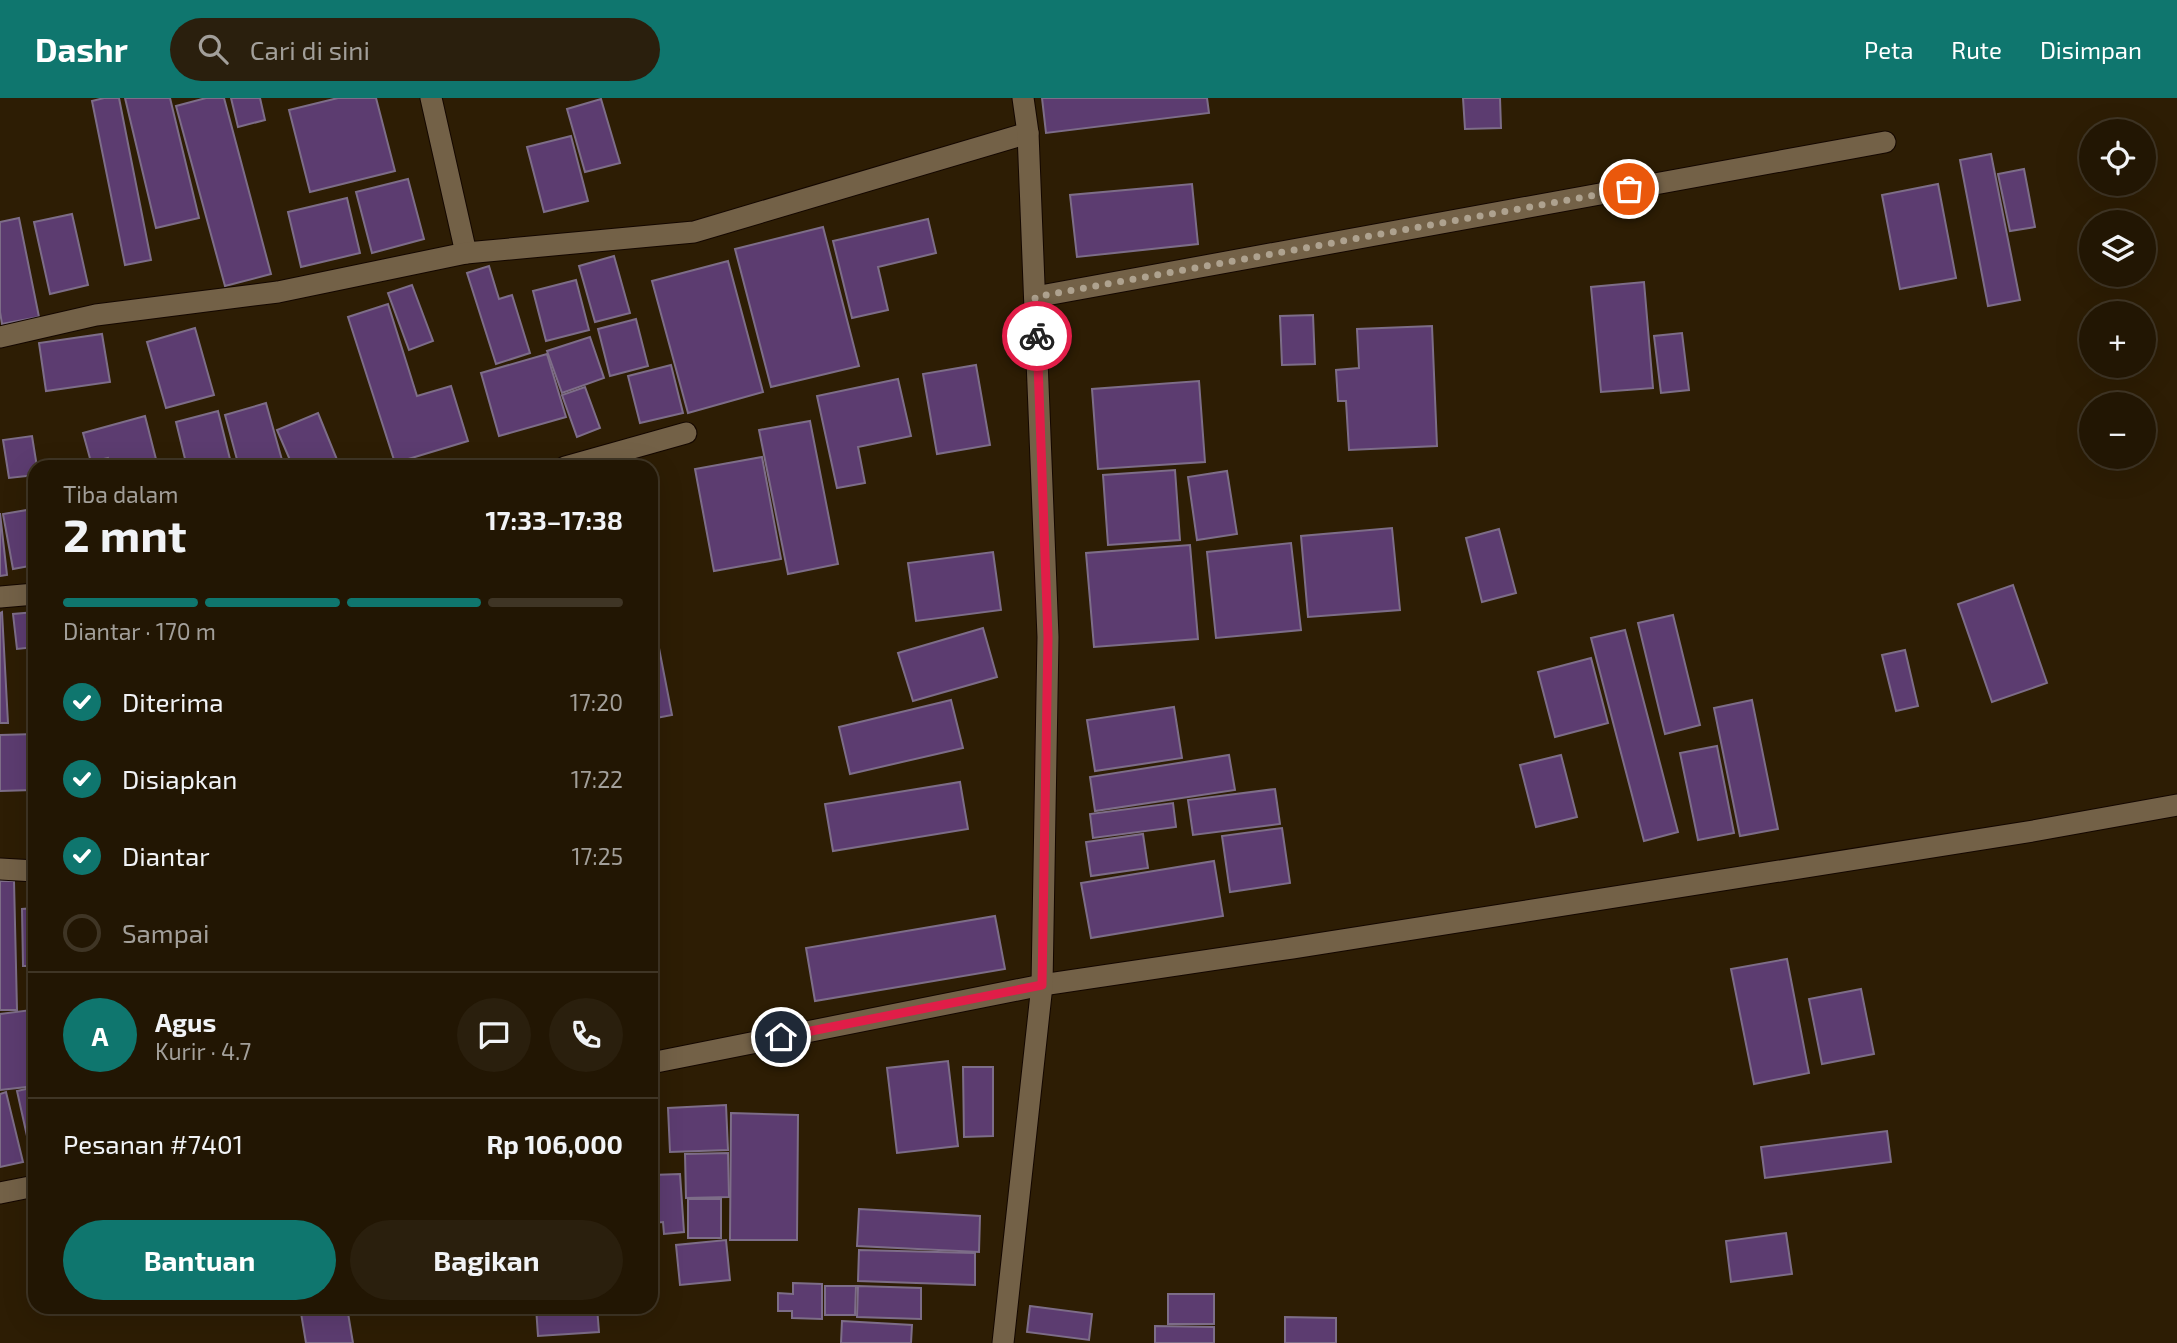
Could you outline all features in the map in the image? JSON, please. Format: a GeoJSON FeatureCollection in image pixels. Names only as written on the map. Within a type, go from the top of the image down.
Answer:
{"type":"FeatureCollection","features":[{"type":"Feature","properties":{"kind":"street"},"geometry":{"type":"LineString","coordinates":[[431,98],[466,253]]}},
{"type":"Feature","properties":{"kind":"street"},"geometry":{"type":"LineString","coordinates":[[1003,1343],[1042,985],[1048,637],[1028,133],[1023,98]]}},
{"type":"Feature","properties":{"kind":"street"},"geometry":{"type":"LineString","coordinates":[[0,337],[96,315],[278,292],[466,253],[694,232],[1028,133]]}},
{"type":"Feature","properties":{"kind":"street"},"geometry":{"type":"LineString","coordinates":[[1035,297],[1885,142]]}},
{"type":"Feature","properties":{"kind":"street"},"geometry":{"type":"LineString","coordinates":[[590,460],[686,433]]}},
{"type":"Feature","properties":{"kind":"street"},"geometry":{"type":"LineString","coordinates":[[0,597],[28,595]]}},
{"type":"Feature","properties":{"kind":"street"},"geometry":{"type":"LineString","coordinates":[[658,1062],[1042,985],[1992,837],[2177,805]]}},
{"type":"Feature","properties":{"kind":"street"},"geometry":{"type":"LineString","coordinates":[[0,869],[28,871]]}},
{"type":"Feature","properties":{"kind":"street"},"geometry":{"type":"LineString","coordinates":[[0,1193],[28,1187]]}},
{"type":"Feature","properties":{"kind":"building"},"geometry":{"type":"Polygon","coordinates":[[[119,98],[151,260],[125,265],[92,101],[119,98]]]}},
{"type":"Feature","properties":{"kind":"building"},"geometry":{"type":"Polygon","coordinates":[[[125,98],[170,98],[199,218],[156,228],[125,98]]]}},
{"type":"Feature","properties":{"kind":"building"},"geometry":{"type":"Polygon","coordinates":[[[206,98],[224,98],[271,274],[225,286],[176,106],[206,98]]]}},
{"type":"Feature","properties":{"kind":"building"},"geometry":{"type":"Polygon","coordinates":[[[231,98],[260,98],[265,120],[238,127],[231,98]]]}},
{"type":"Feature","properties":{"kind":"building"},"geometry":{"type":"Polygon","coordinates":[[[338,98],[376,98],[395,171],[310,192],[289,110],[338,98]]]}},
{"type":"Feature","properties":{"kind":"building"},"geometry":{"type":"Polygon","coordinates":[[[1042,98],[1207,98],[1209,113],[1046,133],[1042,98]]]}},
{"type":"Feature","properties":{"kind":"building"},"geometry":{"type":"Polygon","coordinates":[[[1463,98],[1500,98],[1501,128],[1465,129],[1463,98]]]}},
{"type":"Feature","properties":{"kind":"building"},"geometry":{"type":"Polygon","coordinates":[[[601,99],[620,163],[585,172],[567,109],[601,99]]]}},
{"type":"Feature","properties":{"kind":"building"},"geometry":{"type":"Polygon","coordinates":[[[571,136],[588,201],[544,212],[527,147],[571,136]]]}},
{"type":"Feature","properties":{"kind":"building"},"geometry":{"type":"Polygon","coordinates":[[[1991,154],[2020,300],[1988,306],[1960,160],[1991,154]]]}},
{"type":"Feature","properties":{"kind":"building"},"geometry":{"type":"Polygon","coordinates":[[[2024,169],[2035,227],[2010,231],[1998,174],[2024,169]]]}},
{"type":"Feature","properties":{"kind":"building"},"geometry":{"type":"Polygon","coordinates":[[[408,179],[424,239],[372,253],[356,192],[408,179]]]}},
{"type":"Feature","properties":{"kind":"building"},"geometry":{"type":"Polygon","coordinates":[[[1192,184],[1198,244],[1077,257],[1070,195],[1192,184]]]}},
{"type":"Feature","properties":{"kind":"building"},"geometry":{"type":"Polygon","coordinates":[[[1938,184],[1956,278],[1900,289],[1882,195],[1938,184]]]}},
{"type":"Feature","properties":{"kind":"building"},"geometry":{"type":"Polygon","coordinates":[[[347,198],[360,253],[301,267],[288,212],[347,198]]]}},
{"type":"Feature","properties":{"kind":"building"},"geometry":{"type":"Polygon","coordinates":[[[72,214],[88,285],[50,294],[34,222],[72,214]]]}},
{"type":"Feature","properties":{"kind":"building"},"geometry":{"type":"Polygon","coordinates":[[[19,218],[39,317],[2,324],[0,222],[19,218]]]}},
{"type":"Feature","properties":{"kind":"building"},"geometry":{"type":"Polygon","coordinates":[[[928,219],[936,253],[878,267],[888,310],[852,318],[833,241],[928,219]]]}},
{"type":"Feature","properties":{"kind":"building"},"geometry":{"type":"Polygon","coordinates":[[[823,227],[859,366],[771,387],[735,249],[823,227]]]}},
{"type":"Feature","properties":{"kind":"building"},"geometry":{"type":"Polygon","coordinates":[[[614,256],[630,313],[595,322],[579,266],[614,256]]]}},
{"type":"Feature","properties":{"kind":"building"},"geometry":{"type":"Polygon","coordinates":[[[728,261],[763,392],[688,413],[652,281],[728,261]]]}},
{"type":"Feature","properties":{"kind":"building"},"geometry":{"type":"Polygon","coordinates":[[[489,266],[499,299],[512,295],[530,353],[496,364],[467,273],[489,266]]]}},
{"type":"Feature","properties":{"kind":"building"},"geometry":{"type":"Polygon","coordinates":[[[576,280],[589,330],[546,341],[533,291],[576,280]]]}},
{"type":"Feature","properties":{"kind":"building"},"geometry":{"type":"Polygon","coordinates":[[[1644,282],[1653,388],[1601,392],[1591,287],[1644,282]]]}},
{"type":"Feature","properties":{"kind":"building"},"geometry":{"type":"Polygon","coordinates":[[[412,285],[433,341],[409,350],[388,293],[412,285]]]}},
{"type":"Feature","properties":{"kind":"building"},"geometry":{"type":"Polygon","coordinates":[[[388,304],[417,396],[451,386],[468,441],[405,460],[394,460],[348,317],[388,304]]]}},
{"type":"Feature","properties":{"kind":"building"},"geometry":{"type":"Polygon","coordinates":[[[1313,315],[1315,364],[1282,365],[1280,316],[1313,315]]]}},
{"type":"Feature","properties":{"kind":"building"},"geometry":{"type":"Polygon","coordinates":[[[636,319],[648,366],[610,376],[598,329],[636,319]]]}},
{"type":"Feature","properties":{"kind":"building"},"geometry":{"type":"Polygon","coordinates":[[[1432,326],[1437,446],[1349,450],[1346,401],[1338,401],[1336,370],[1359,368],[1357,329],[1432,326]]]}},
{"type":"Feature","properties":{"kind":"building"},"geometry":{"type":"Polygon","coordinates":[[[195,328],[214,395],[166,408],[147,342],[195,328]]]}},
{"type":"Feature","properties":{"kind":"building"},"geometry":{"type":"Polygon","coordinates":[[[1682,333],[1689,390],[1661,393],[1654,336],[1682,333]]]}},
{"type":"Feature","properties":{"kind":"building"},"geometry":{"type":"Polygon","coordinates":[[[102,334],[110,382],[46,391],[39,343],[102,334]]]}},
{"type":"Feature","properties":{"kind":"building"},"geometry":{"type":"Polygon","coordinates":[[[590,337],[604,378],[562,393],[547,351],[590,337]]]}},
{"type":"Feature","properties":{"kind":"building"},"geometry":{"type":"Polygon","coordinates":[[[547,354],[566,417],[499,436],[481,373],[547,354]]]}},
{"type":"Feature","properties":{"kind":"building"},"geometry":{"type":"Polygon","coordinates":[[[671,365],[683,413],[640,423],[628,376],[671,365]]]}},
{"type":"Feature","properties":{"kind":"building"},"geometry":{"type":"Polygon","coordinates":[[[976,365],[990,445],[937,454],[923,374],[976,365]]]}},
{"type":"Feature","properties":{"kind":"building"},"geometry":{"type":"Polygon","coordinates":[[[898,379],[911,436],[858,447],[865,483],[837,488],[817,396],[898,379]]]}},
{"type":"Feature","properties":{"kind":"building"},"geometry":{"type":"Polygon","coordinates":[[[1199,381],[1205,462],[1098,469],[1092,389],[1199,381]]]}},
{"type":"Feature","properties":{"kind":"building"},"geometry":{"type":"Polygon","coordinates":[[[585,387],[600,428],[577,437],[562,395],[585,387]]]}},
{"type":"Feature","properties":{"kind":"building"},"geometry":{"type":"Polygon","coordinates":[[[266,403],[282,460],[237,460],[225,415],[266,403]]]}},
{"type":"Feature","properties":{"kind":"building"},"geometry":{"type":"Polygon","coordinates":[[[218,411],[230,460],[185,460],[176,422],[218,411]]]}},
{"type":"Feature","properties":{"kind":"building"},"geometry":{"type":"Polygon","coordinates":[[[318,413],[337,460],[290,460],[277,430],[318,413]]]}},
{"type":"Feature","properties":{"kind":"building"},"geometry":{"type":"Polygon","coordinates":[[[145,416],[156,460],[90,460],[83,433],[145,416]]]}},
{"type":"Feature","properties":{"kind":"building"},"geometry":{"type":"Polygon","coordinates":[[[810,421],[838,564],[788,574],[759,430],[810,421]]]}},
{"type":"Feature","properties":{"kind":"building"},"geometry":{"type":"Polygon","coordinates":[[[32,436],[36,460],[28,460],[28,476],[9,478],[3,440],[32,436]]]}},
{"type":"Feature","properties":{"kind":"building"},"geometry":{"type":"Polygon","coordinates":[[[762,457],[781,559],[714,571],[695,469],[762,457]]]}},
{"type":"Feature","properties":{"kind":"building"},"geometry":{"type":"Polygon","coordinates":[[[1175,470],[1180,540],[1108,545],[1103,475],[1175,470]]]}},
{"type":"Feature","properties":{"kind":"building"},"geometry":{"type":"Polygon","coordinates":[[[1227,471],[1237,534],[1197,540],[1188,477],[1227,471]]]}},
{"type":"Feature","properties":{"kind":"building"},"geometry":{"type":"Polygon","coordinates":[[[27,510],[28,566],[13,569],[3,514],[27,510]]]}},
{"type":"Feature","properties":{"kind":"building"},"geometry":{"type":"Polygon","coordinates":[[[0,513],[7,575],[0,576],[0,513]]]}},
{"type":"Feature","properties":{"kind":"building"},"geometry":{"type":"Polygon","coordinates":[[[1392,528],[1400,610],[1308,617],[1301,536],[1392,528]]]}},
{"type":"Feature","properties":{"kind":"building"},"geometry":{"type":"Polygon","coordinates":[[[1499,529],[1516,593],[1482,602],[1466,538],[1499,529]]]}},
{"type":"Feature","properties":{"kind":"building"},"geometry":{"type":"Polygon","coordinates":[[[1291,543],[1301,630],[1216,638],[1207,552],[1291,543]]]}},
{"type":"Feature","properties":{"kind":"building"},"geometry":{"type":"Polygon","coordinates":[[[1190,545],[1198,639],[1094,647],[1086,553],[1190,545]]]}},
{"type":"Feature","properties":{"kind":"building"},"geometry":{"type":"Polygon","coordinates":[[[993,552],[1001,610],[916,621],[908,563],[993,552]]]}},
{"type":"Feature","properties":{"kind":"building"},"geometry":{"type":"Polygon","coordinates":[[[2013,585],[2047,683],[1992,702],[1958,604],[2013,585]]]}},
{"type":"Feature","properties":{"kind":"building"},"geometry":{"type":"Polygon","coordinates":[[[2,612],[8,723],[0,723],[2,612]]]}},
{"type":"Feature","properties":{"kind":"building"},"geometry":{"type":"Polygon","coordinates":[[[28,613],[28,648],[17,649],[13,614],[28,613]]]}},
{"type":"Feature","properties":{"kind":"building"},"geometry":{"type":"Polygon","coordinates":[[[1673,615],[1700,725],[1665,734],[1638,623],[1673,615]]]}},
{"type":"Feature","properties":{"kind":"building"},"geometry":{"type":"Polygon","coordinates":[[[983,628],[997,677],[913,701],[898,653],[983,628]]]}},
{"type":"Feature","properties":{"kind":"building"},"geometry":{"type":"Polygon","coordinates":[[[1625,630],[1678,832],[1644,841],[1591,638],[1625,630]]]}},
{"type":"Feature","properties":{"kind":"building"},"geometry":{"type":"Polygon","coordinates":[[[658,643],[672,715],[658,718],[658,643]]]}},
{"type":"Feature","properties":{"kind":"building"},"geometry":{"type":"Polygon","coordinates":[[[1905,650],[1918,706],[1896,711],[1882,655],[1905,650]]]}},
{"type":"Feature","properties":{"kind":"building"},"geometry":{"type":"Polygon","coordinates":[[[1591,658],[1608,723],[1555,737],[1538,672],[1591,658]]]}},
{"type":"Feature","properties":{"kind":"building"},"geometry":{"type":"Polygon","coordinates":[[[951,700],[963,748],[850,774],[839,727],[951,700]]]}},
{"type":"Feature","properties":{"kind":"building"},"geometry":{"type":"Polygon","coordinates":[[[1752,700],[1778,829],[1740,836],[1714,708],[1752,700]]]}},
{"type":"Feature","properties":{"kind":"building"},"geometry":{"type":"Polygon","coordinates":[[[1174,707],[1182,758],[1095,771],[1087,720],[1174,707]]]}},
{"type":"Feature","properties":{"kind":"building"},"geometry":{"type":"Polygon","coordinates":[[[28,734],[28,790],[0,791],[0,735],[28,734]]]}},
{"type":"Feature","properties":{"kind":"building"},"geometry":{"type":"Polygon","coordinates":[[[1717,746],[1734,833],[1698,840],[1680,753],[1717,746]]]}},
{"type":"Feature","properties":{"kind":"building"},"geometry":{"type":"Polygon","coordinates":[[[1229,755],[1235,790],[1095,811],[1090,777],[1229,755]]]}},
{"type":"Feature","properties":{"kind":"building"},"geometry":{"type":"Polygon","coordinates":[[[1561,755],[1577,817],[1536,827],[1520,765],[1561,755]]]}},
{"type":"Feature","properties":{"kind":"building"},"geometry":{"type":"Polygon","coordinates":[[[960,782],[968,829],[833,851],[825,804],[960,782]]]}},
{"type":"Feature","properties":{"kind":"building"},"geometry":{"type":"Polygon","coordinates":[[[1275,789],[1280,824],[1193,835],[1188,800],[1275,789]]]}},
{"type":"Feature","properties":{"kind":"building"},"geometry":{"type":"Polygon","coordinates":[[[1173,803],[1176,827],[1093,838],[1090,814],[1173,803]]]}},
{"type":"Feature","properties":{"kind":"building"},"geometry":{"type":"Polygon","coordinates":[[[1282,828],[1290,883],[1230,892],[1222,836],[1282,828]]]}},
{"type":"Feature","properties":{"kind":"building"},"geometry":{"type":"Polygon","coordinates":[[[1143,834],[1148,868],[1091,876],[1086,842],[1143,834]]]}},
{"type":"Feature","properties":{"kind":"building"},"geometry":{"type":"Polygon","coordinates":[[[1214,861],[1223,916],[1091,938],[1081,883],[1214,861]]]}},
{"type":"Feature","properties":{"kind":"building"},"geometry":{"type":"Polygon","coordinates":[[[0,881],[14,881],[17,1010],[0,1010],[0,881]]]}},
{"type":"Feature","properties":{"kind":"building"},"geometry":{"type":"Polygon","coordinates":[[[22,909],[28,909],[28,966],[23,966],[22,909]]]}},
{"type":"Feature","properties":{"kind":"building"},"geometry":{"type":"Polygon","coordinates":[[[995,916],[1005,969],[815,1001],[806,948],[995,916]]]}},
{"type":"Feature","properties":{"kind":"building"},"geometry":{"type":"Polygon","coordinates":[[[1787,959],[1809,1073],[1754,1084],[1731,969],[1787,959]]]}},
{"type":"Feature","properties":{"kind":"building"},"geometry":{"type":"Polygon","coordinates":[[[1861,989],[1874,1054],[1822,1064],[1809,999],[1861,989]]]}},
{"type":"Feature","properties":{"kind":"building"},"geometry":{"type":"Polygon","coordinates":[[[28,1010],[28,1087],[0,1090],[0,1014],[28,1010]]]}},
{"type":"Feature","properties":{"kind":"building"},"geometry":{"type":"Polygon","coordinates":[[[948,1061],[958,1146],[897,1153],[887,1068],[948,1061]]]}},
{"type":"Feature","properties":{"kind":"building"},"geometry":{"type":"Polygon","coordinates":[[[963,1067],[993,1067],[993,1136],[964,1137],[963,1067]]]}},
{"type":"Feature","properties":{"kind":"building"},"geometry":{"type":"Polygon","coordinates":[[[28,1089],[28,1140],[17,1091],[28,1089]]]}},
{"type":"Feature","properties":{"kind":"building"},"geometry":{"type":"Polygon","coordinates":[[[6,1092],[23,1162],[0,1167],[0,1094],[6,1092]]]}},
{"type":"Feature","properties":{"kind":"building"},"geometry":{"type":"Polygon","coordinates":[[[726,1105],[728,1150],[670,1152],[668,1108],[726,1105]]]}},
{"type":"Feature","properties":{"kind":"building"},"geometry":{"type":"Polygon","coordinates":[[[731,1113],[798,1115],[797,1240],[730,1240],[731,1113]]]}},
{"type":"Feature","properties":{"kind":"building"},"geometry":{"type":"Polygon","coordinates":[[[1887,1131],[1891,1162],[1765,1178],[1761,1147],[1887,1131]]]}},
{"type":"Feature","properties":{"kind":"building"},"geometry":{"type":"Polygon","coordinates":[[[728,1153],[729,1197],[686,1198],[685,1154],[728,1153]]]}},
{"type":"Feature","properties":{"kind":"building"},"geometry":{"type":"Polygon","coordinates":[[[680,1174],[684,1232],[664,1234],[663,1222],[658,1222],[658,1175],[680,1174]]]}},
{"type":"Feature","properties":{"kind":"building"},"geometry":{"type":"Polygon","coordinates":[[[688,1199],[721,1199],[721,1238],[688,1238],[688,1199]]]}},
{"type":"Feature","properties":{"kind":"building"},"geometry":{"type":"Polygon","coordinates":[[[859,1209],[980,1216],[979,1252],[857,1246],[859,1209]]]}},
{"type":"Feature","properties":{"kind":"building"},"geometry":{"type":"Polygon","coordinates":[[[1786,1233],[1792,1274],[1731,1282],[1726,1241],[1786,1233]]]}},
{"type":"Feature","properties":{"kind":"building"},"geometry":{"type":"Polygon","coordinates":[[[726,1240],[730,1280],[680,1285],[676,1245],[726,1240]]]}},
{"type":"Feature","properties":{"kind":"building"},"geometry":{"type":"Polygon","coordinates":[[[859,1250],[975,1253],[975,1285],[858,1281],[859,1250]]]}},
{"type":"Feature","properties":{"kind":"building"},"geometry":{"type":"Polygon","coordinates":[[[793,1283],[822,1284],[822,1319],[792,1318],[792,1311],[778,1311],[778,1293],[793,1294],[793,1283]]]}},
{"type":"Feature","properties":{"kind":"building"},"geometry":{"type":"Polygon","coordinates":[[[825,1286],[856,1286],[855,1315],[825,1315],[825,1286]]]}},
{"type":"Feature","properties":{"kind":"building"},"geometry":{"type":"Polygon","coordinates":[[[858,1286],[921,1288],[921,1319],[857,1317],[858,1286]]]}},
{"type":"Feature","properties":{"kind":"building"},"geometry":{"type":"Polygon","coordinates":[[[1168,1294],[1214,1294],[1214,1324],[1168,1324],[1168,1294]]]}},
{"type":"Feature","properties":{"kind":"building"},"geometry":{"type":"Polygon","coordinates":[[[1030,1306],[1092,1314],[1089,1340],[1027,1332],[1030,1306]]]}},
{"type":"Feature","properties":{"kind":"building"},"geometry":{"type":"Polygon","coordinates":[[[301,1314],[348,1314],[353,1343],[306,1343],[301,1314]]]}},
{"type":"Feature","properties":{"kind":"building"},"geometry":{"type":"Polygon","coordinates":[[[536,1314],[598,1314],[599,1332],[538,1336],[536,1314]]]}},
{"type":"Feature","properties":{"kind":"building"},"geometry":{"type":"Polygon","coordinates":[[[1285,1317],[1336,1318],[1336,1343],[1285,1343],[1285,1317]]]}},
{"type":"Feature","properties":{"kind":"building"},"geometry":{"type":"Polygon","coordinates":[[[842,1321],[912,1325],[911,1343],[841,1343],[842,1321]]]}},
{"type":"Feature","properties":{"kind":"building"},"geometry":{"type":"Polygon","coordinates":[[[1155,1326],[1214,1327],[1214,1343],[1155,1343],[1155,1326]]]}},
{"type":"Feature","properties":{"kind":"way so far"},"geometry":{"type":"LineString","coordinates":[[1037,336],[1035,297],[1629,189]]}},
{"type":"Feature","properties":{"kind":"route"},"geometry":{"type":"LineString","coordinates":[[781,1037],[1042,985],[1048,637],[1037,336]]}}]}
